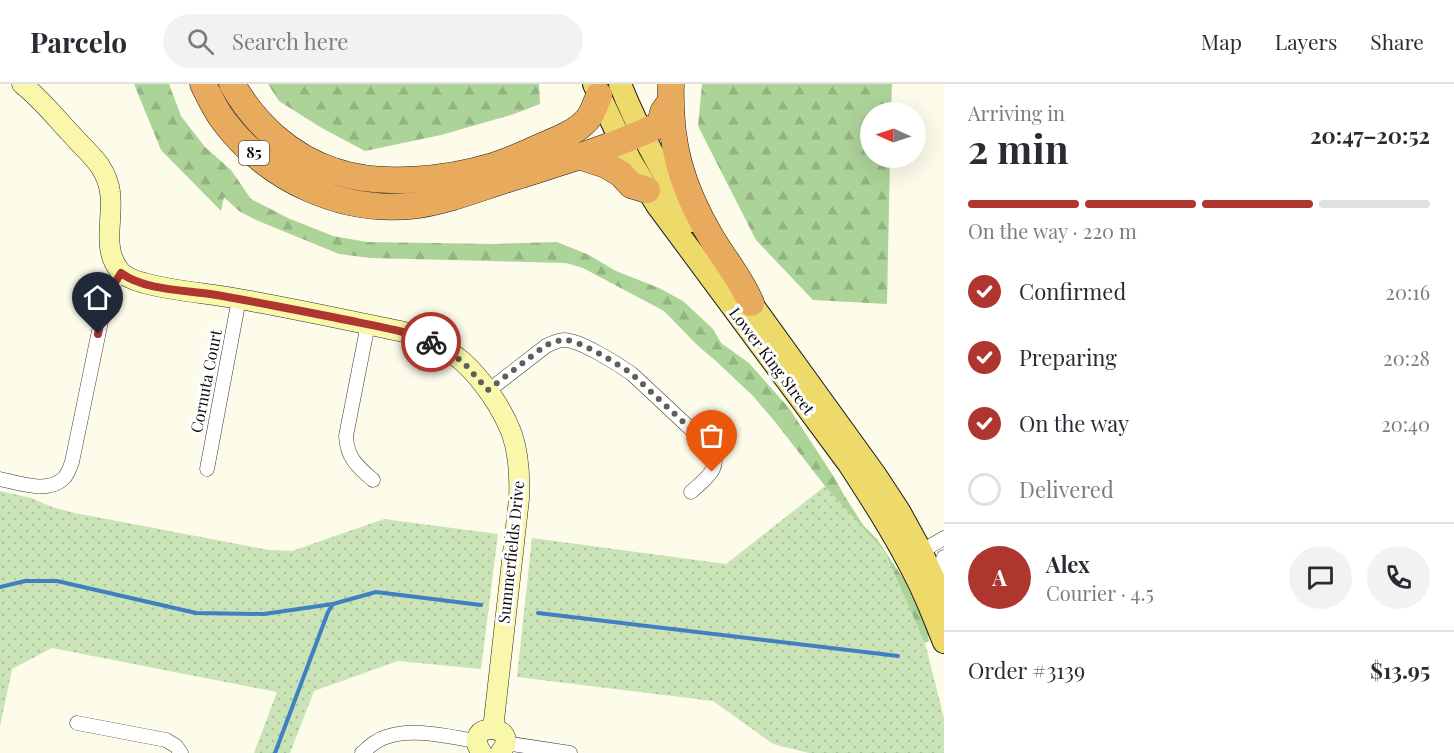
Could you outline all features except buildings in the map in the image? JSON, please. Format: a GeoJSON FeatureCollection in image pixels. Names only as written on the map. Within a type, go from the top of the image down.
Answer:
{"type":"FeatureCollection","features":[{"type":"Feature","properties":{"kind":"highway","name":"85"},"geometry":{"type":"LineString","coordinates":[[203,84],[221,118],[264,162],[301,186],[328,196],[363,204],[392,206],[434,202],[581,157],[632,137]]}},
{"type":"Feature","properties":{"kind":"highway"},"geometry":{"type":"LineString","coordinates":[[232,84],[254,116],[283,144],[324,167],[369,180],[453,175],[493,166],[521,156],[579,127],[592,114],[604,88]]}},
{"type":"Feature","properties":{"kind":"highway"},"geometry":{"type":"LineString","coordinates":[[632,137],[660,124],[670,93]]}},
{"type":"Feature","properties":{"kind":"highway"},"geometry":{"type":"LineString","coordinates":[[670,93],[673,142],[683,181],[711,237],[745,288],[751,303]]}},
{"type":"Feature","properties":{"kind":"highway"},"geometry":{"type":"LineString","coordinates":[[581,157],[610,167],[621,174],[631,185],[647,190]]}},
{"type":"Feature","properties":{"kind":"main road","name":"Lower King Street"},"geometry":{"type":"LineString","coordinates":[[604,88],[632,137],[679,200],[739,291],[751,303],[899,511],[933,555],[926,579],[944,642]]}},
{"type":"Feature","properties":{"kind":"main road","name":"Lower King Street"},"geometry":{"type":"LineString","coordinates":[[632,137],[647,190],[849,464],[944,602]]}},
{"type":"Feature","properties":{"kind":"street"},"geometry":{"type":"LineString","coordinates":[[0,479],[43,487],[52,486],[64,478],[69,471],[106,297],[121,273],[111,251],[110,192],[107,179],[92,157],[22,84]]}},
{"type":"Feature","properties":{"kind":"street","name":"Summerfields Drive"},"geometry":{"type":"LineString","coordinates":[[121,273],[133,280],[163,288],[239,299],[404,332],[429,341],[462,361],[488,390],[512,435],[520,477],[499,742]]}},
{"type":"Feature","properties":{"kind":"street","name":"Cornuta Court"},"geometry":{"type":"LineString","coordinates":[[207,469],[239,299]]}},
{"type":"Feature","properties":{"kind":"street"},"geometry":{"type":"LineString","coordinates":[[368,324],[346,446],[356,465],[373,480]]}},
{"type":"Feature","properties":{"kind":"street"},"geometry":{"type":"LineString","coordinates":[[488,390],[546,345],[565,340],[584,347],[632,374],[709,446],[714,453],[715,464],[712,472],[691,492]]}},
{"type":"Feature","properties":{"kind":"street"},"geometry":{"type":"LineString","coordinates":[[933,555],[931,546],[944,538]]}},
{"type":"Feature","properties":{"kind":"street"},"geometry":{"type":"LineString","coordinates":[[77,723],[166,740],[176,746],[181,753]]}},
{"type":"Feature","properties":{"kind":"street"},"geometry":{"type":"LineString","coordinates":[[362,753],[386,736],[402,733],[419,733],[479,747],[478,736],[484,730],[499,742],[570,753]]}},
{"type":"Feature","properties":{"kind":"green space"},"geometry":{"type":"Polygon","coordinates":[[[134,84],[169,84],[181,116],[205,147],[231,170],[251,199],[288,218],[333,236],[367,242],[495,244],[557,242],[683,301],[713,329],[721,343],[749,363],[789,408],[863,525],[877,539],[904,580],[927,627],[929,641],[920,645],[825,486],[776,423],[753,396],[664,311],[583,268],[566,263],[370,258],[339,254],[256,220],[239,211],[224,197],[221,211],[161,150],[134,84]]]}},
{"type":"Feature","properties":{"kind":"green space"},"geometry":{"type":"Polygon","coordinates":[[[268,84],[539,84],[540,104],[441,135],[365,151],[320,127],[279,101],[268,84]]]}},
{"type":"Feature","properties":{"kind":"green space"},"geometry":{"type":"Polygon","coordinates":[[[702,84],[892,84],[891,102],[860,102],[860,168],[890,168],[887,304],[813,300],[756,240],[698,126],[702,84]]]}},
{"type":"Feature","properties":{"kind":"green space"},"geometry":{"type":"Polygon","coordinates":[[[825,486],[885,552],[925,643],[944,718],[944,753],[809,753],[773,744],[713,701],[517,677],[532,538],[726,564],[825,486]]]}},
{"type":"Feature","properties":{"kind":"green space"},"geometry":{"type":"Polygon","coordinates":[[[0,491],[31,498],[75,513],[269,550],[292,551],[384,519],[498,534],[481,669],[398,661],[314,691],[290,753],[254,753],[277,692],[52,648],[12,669],[0,727],[0,491]]]}},
{"type":"Feature","properties":{"kind":"waterway"},"geometry":{"type":"LineString","coordinates":[[0,587],[25,581],[57,581],[196,613],[264,614],[333,604],[376,592],[481,605]]}},
{"type":"Feature","properties":{"kind":"waterway"},"geometry":{"type":"LineString","coordinates":[[275,753],[333,604]]}},
{"type":"Feature","properties":{"kind":"waterway"},"geometry":{"type":"LineString","coordinates":[[538,613],[898,656]]}},
{"type":"Feature","properties":{"kind":"way so far"},"geometry":{"type":"LineString","coordinates":[[431,342],[462,361],[488,390],[546,345],[565,340],[575,343],[632,374],[709,446],[714,453],[715,464],[712,472]]}},
{"type":"Feature","properties":{"kind":"route"},"geometry":{"type":"LineString","coordinates":[[98,334],[106,297],[121,273],[133,280],[163,288],[239,299],[368,324],[404,332],[431,342]]}}]}
